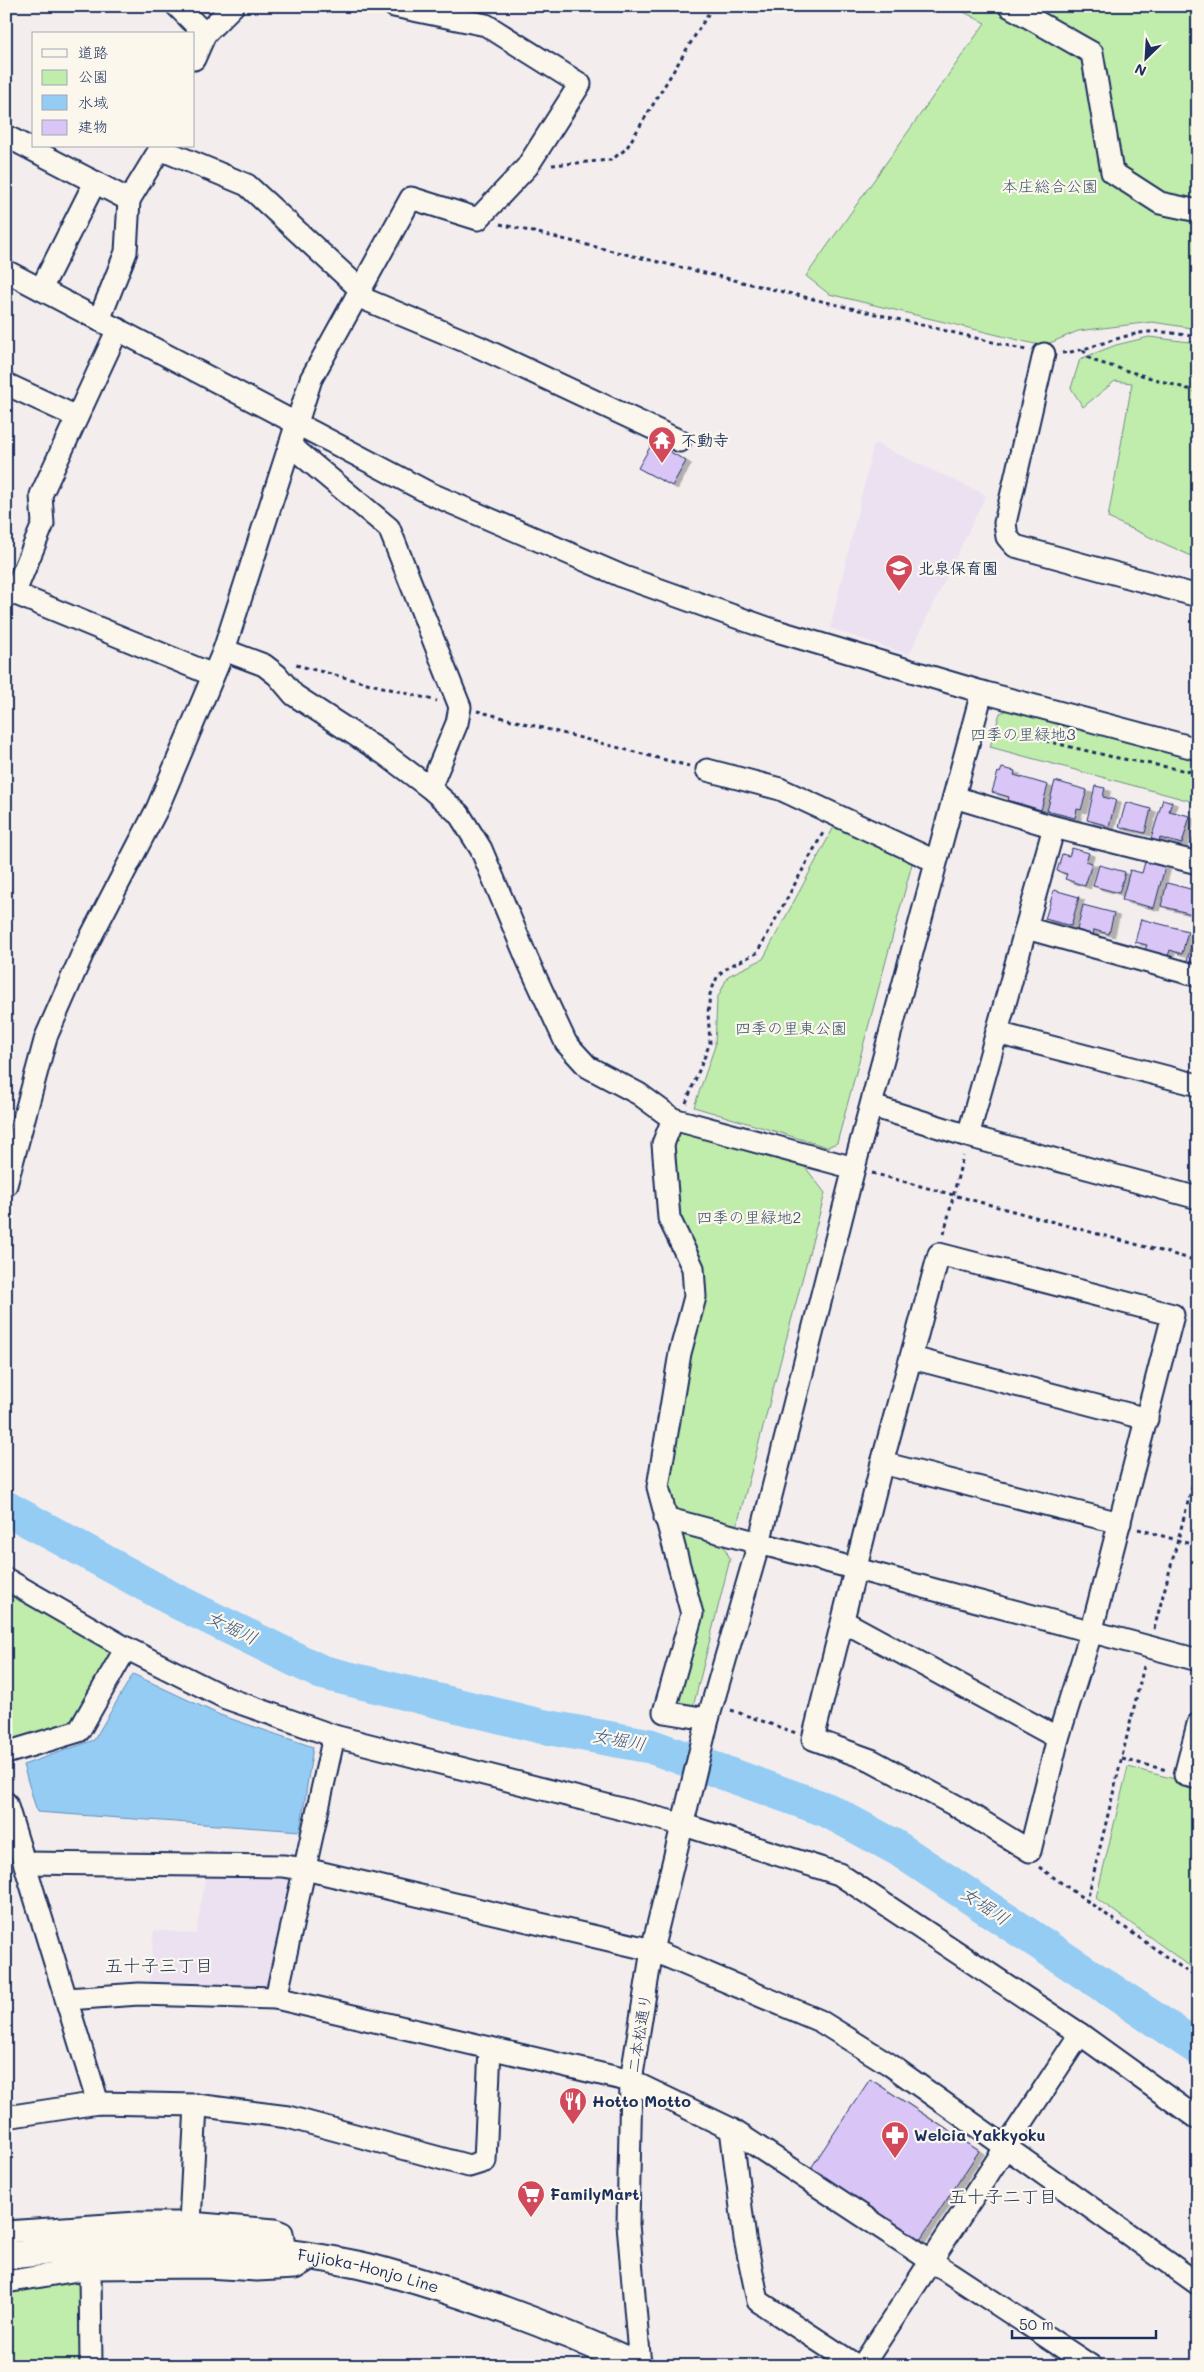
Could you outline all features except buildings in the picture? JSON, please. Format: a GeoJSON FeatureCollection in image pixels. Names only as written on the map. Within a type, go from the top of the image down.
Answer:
{"type":"FeatureCollection","features":[{"type":"Feature","properties":{"kind":"main road","name":"Fujioka-Honjo Line"},"geometry":{"type":"LineString","coordinates":[[6,2256],[86,2258],[191,2245],[286,2253],[361,2265],[449,2290],[563,2331],[640,2366]]}},
{"type":"Feature","properties":{"kind":"street"},"geometry":{"type":"LineString","coordinates":[[177,6],[205,34]]}},
{"type":"Feature","properties":{"kind":"street"},"geometry":{"type":"LineString","coordinates":[[195,57],[205,34],[232,6]]}},
{"type":"Feature","properties":{"kind":"street"},"geometry":{"type":"LineString","coordinates":[[6,1185],[46,1037],[84,948],[157,808],[224,650],[311,379],[412,198],[478,219],[527,167],[580,84],[486,25],[394,6]]}},
{"type":"Feature","properties":{"kind":"street"},"geometry":{"type":"LineString","coordinates":[[1009,6],[1092,53],[1112,172],[1160,203],[1198,211]]}},
{"type":"Feature","properties":{"kind":"street"},"geometry":{"type":"LineString","coordinates":[[6,136],[129,200]]}},
{"type":"Feature","properties":{"kind":"street"},"geometry":{"type":"LineString","coordinates":[[99,320],[126,252],[129,200],[160,148],[247,185],[358,292],[680,441]]}},
{"type":"Feature","properties":{"kind":"street"},"geometry":{"type":"LineString","coordinates":[[41,289],[95,182]]}},
{"type":"Feature","properties":{"kind":"street"},"geometry":{"type":"LineString","coordinates":[[6,271],[428,493],[624,577],[770,629],[982,692],[1198,749]]}},
{"type":"Feature","properties":{"kind":"street"},"geometry":{"type":"LineString","coordinates":[[118,330],[41,495],[43,524],[10,592],[213,675]]}},
{"type":"Feature","properties":{"kind":"street"},"geometry":{"type":"LineString","coordinates":[[1044,354],[1005,523],[1007,537],[1016,546],[1198,596]]}},
{"type":"Feature","properties":{"kind":"street"},"geometry":{"type":"LineString","coordinates":[[6,384],[77,417]]}},
{"type":"Feature","properties":{"kind":"street"},"geometry":{"type":"LineString","coordinates":[[291,446],[389,528],[460,707],[457,723],[430,788]]}},
{"type":"Feature","properties":{"kind":"street"},"geometry":{"type":"LineString","coordinates":[[224,650],[264,666],[277,675],[294,695],[386,755],[430,788],[459,814],[481,849],[528,961],[566,1043],[588,1066],[639,1094],[673,1119],[854,1168]]}},
{"type":"Feature","properties":{"kind":"street","name":"二本松通り"},"geometry":{"type":"LineString","coordinates":[[640,2366],[628,2224],[631,2081],[652,1950],[681,1824],[709,1716],[759,1544],[854,1168],[872,1106],[935,861],[982,692]]}},
{"type":"Feature","properties":{"kind":"street"},"geometry":{"type":"LineString","coordinates":[[707,770],[780,789],[935,861]]}},
{"type":"Feature","properties":{"kind":"street"},"geometry":{"type":"LineString","coordinates":[[954,797],[1054,827],[1198,863]]}},
{"type":"Feature","properties":{"kind":"street"},"geometry":{"type":"LineString","coordinates":[[968,1136],[1054,827]]}},
{"type":"Feature","properties":{"kind":"street"},"geometry":{"type":"LineString","coordinates":[[1026,928],[1198,976]]}},
{"type":"Feature","properties":{"kind":"street"},"geometry":{"type":"LineString","coordinates":[[997,1033],[1198,1086]]}},
{"type":"Feature","properties":{"kind":"street"},"geometry":{"type":"LineString","coordinates":[[872,1106],[968,1136],[1198,1198]]}},
{"type":"Feature","properties":{"kind":"street"},"geometry":{"type":"LineString","coordinates":[[673,1119],[663,1144],[669,1218],[693,1268],[695,1297],[680,1353],[658,1487],[692,1614],[664,1712],[709,1716]]}},
{"type":"Feature","properties":{"kind":"street"},"geometry":{"type":"LineString","coordinates":[[939,1254],[1173,1315],[1091,1633],[1058,1738],[1030,1850],[960,1808],[871,1760],[813,1739],[882,1463],[912,1358],[939,1254]]}},
{"type":"Feature","properties":{"kind":"street"},"geometry":{"type":"LineString","coordinates":[[912,1358],[1146,1419]]}},
{"type":"Feature","properties":{"kind":"street"},"geometry":{"type":"LineString","coordinates":[[882,1463],[1120,1523]]}},
{"type":"Feature","properties":{"kind":"street"},"geometry":{"type":"LineString","coordinates":[[665,1518],[1198,1660]]}},
{"type":"Feature","properties":{"kind":"street"},"geometry":{"type":"LineString","coordinates":[[6,1580],[126,1648],[226,1698],[334,1736],[681,1824],[839,1874],[1080,2034],[1198,2119]]}},
{"type":"Feature","properties":{"kind":"street"},"geometry":{"type":"LineString","coordinates":[[843,1621],[1058,1738]]}},
{"type":"Feature","properties":{"kind":"street"},"geometry":{"type":"LineString","coordinates":[[6,1753],[80,1732],[126,1648]]}},
{"type":"Feature","properties":{"kind":"street"},"geometry":{"type":"LineString","coordinates":[[1191,1776],[1198,1724]]}},
{"type":"Feature","properties":{"kind":"street"},"geometry":{"type":"LineString","coordinates":[[276,1998],[334,1736]]}},
{"type":"Feature","properties":{"kind":"street"},"geometry":{"type":"LineString","coordinates":[[6,1803],[98,2103]]}},
{"type":"Feature","properties":{"kind":"street"},"geometry":{"type":"LineString","coordinates":[[25,1863],[283,1866],[304,1869],[652,1950],[820,2021],[889,2064],[1198,2284]]}},
{"type":"Feature","properties":{"kind":"street"},"geometry":{"type":"LineString","coordinates":[[66,1999],[139,1994],[276,1998],[631,2081],[731,2129],[1091,2366]]}},
{"type":"Feature","properties":{"kind":"street"},"geometry":{"type":"LineString","coordinates":[[862,2366],[1080,2034]]}},
{"type":"Feature","properties":{"kind":"street"},"geometry":{"type":"LineString","coordinates":[[6,2117],[98,2103],[196,2105],[288,2117],[469,2166],[486,2161],[490,2048]]}},
{"type":"Feature","properties":{"kind":"street"},"geometry":{"type":"LineString","coordinates":[[190,2223],[196,2105]]}},
{"type":"Feature","properties":{"kind":"street"},"geometry":{"type":"LineString","coordinates":[[731,2129],[745,2239],[758,2302],[857,2366]]}},
{"type":"Feature","properties":{"kind":"street"},"geometry":{"type":"LineString","coordinates":[[6,2232],[137,2223],[190,2223],[275,2230],[282,2233],[285,2240],[286,2253]]}},
{"type":"Feature","properties":{"kind":"street"},"geometry":{"type":"LineString","coordinates":[[6,2282],[86,2258],[257,2270],[295,2268],[313,2257]]}},
{"type":"Feature","properties":{"kind":"street"},"geometry":{"type":"LineString","coordinates":[[86,2258],[91,2366]]}},
{"type":"Feature","properties":{"kind":"path"},"geometry":{"type":"LineString","coordinates":[[527,167],[611,160],[626,149],[714,6]]}},
{"type":"Feature","properties":{"kind":"path"},"geometry":{"type":"LineString","coordinates":[[478,219],[1044,354],[1083,350],[1126,336],[1150,331],[1198,337]]}},
{"type":"Feature","properties":{"kind":"path"},"geometry":{"type":"LineString","coordinates":[[1083,350],[1091,360],[1198,392]]}},
{"type":"Feature","properties":{"kind":"path"},"geometry":{"type":"LineString","coordinates":[[277,675],[291,664],[707,770]]}},
{"type":"Feature","properties":{"kind":"path"},"geometry":{"type":"LineString","coordinates":[[974,724],[1188,771],[1198,776]]}},
{"type":"Feature","properties":{"kind":"path"},"geometry":{"type":"LineString","coordinates":[[673,1119],[685,1106],[710,1043],[708,1013],[710,994],[718,975],[730,966],[757,953],[833,814]]}},
{"type":"Feature","properties":{"kind":"path"},"geometry":{"type":"LineString","coordinates":[[939,1254],[968,1136]]}},
{"type":"Feature","properties":{"kind":"path"},"geometry":{"type":"LineString","coordinates":[[854,1168],[1198,1261]]}},
{"type":"Feature","properties":{"kind":"path"},"geometry":{"type":"LineString","coordinates":[[1087,1901],[1149,1648],[1198,1465]]}},
{"type":"Feature","properties":{"kind":"path"},"geometry":{"type":"LineString","coordinates":[[1120,1523],[1198,1546]]}},
{"type":"Feature","properties":{"kind":"path"},"geometry":{"type":"LineString","coordinates":[[709,1716],[813,1739]]}},
{"type":"Feature","properties":{"kind":"path"},"geometry":{"type":"LineString","coordinates":[[1122,1759],[1191,1776]]}},
{"type":"Feature","properties":{"kind":"path"},"geometry":{"type":"LineString","coordinates":[[1030,1850],[1033,1864],[1198,1979]]}},
{"type":"Feature","properties":{"kind":"shaded area"},"geometry":{"type":"Polygon","coordinates":[[[874,443],[986,495],[909,655],[830,628],[874,443]]]}},
{"type":"Feature","properties":{"kind":"shaded area"},"geometry":{"type":"Polygon","coordinates":[[[206,1872],[289,1874],[293,1880],[269,1983],[264,1989],[149,1985],[154,1930],[196,1934],[206,1872]]]}},
{"type":"Feature","properties":{"kind":"green space","name":"本庄総合公園"},"geometry":{"type":"Polygon","coordinates":[[[952,6],[1198,6],[1198,329],[1152,322],[1078,331],[1043,346],[829,294],[806,276],[985,23],[952,6]]]}},
{"type":"Feature","properties":{"kind":"green space"},"geometry":{"type":"Polygon","coordinates":[[[1149,337],[1198,343],[1198,559],[1108,518],[1132,383],[1115,381],[1083,407],[1071,388],[1080,359],[1116,345],[1149,337]]]}},
{"type":"Feature","properties":{"kind":"green space","name":"四季の里緑地3"},"geometry":{"type":"Polygon","coordinates":[[[1011,709],[1198,759],[1198,803],[990,747],[1000,713],[1011,709]]]}},
{"type":"Feature","properties":{"kind":"green space","name":"四季の里東公園"},"geometry":{"type":"Polygon","coordinates":[[[841,822],[911,856],[912,864],[837,1143],[827,1147],[694,1107],[715,1046],[717,999],[728,976],[763,959],[834,827],[841,822]]]}},
{"type":"Feature","properties":{"kind":"green space","name":"四季の里緑地2"},"geometry":{"type":"Polygon","coordinates":[[[680,1131],[802,1163],[825,1193],[736,1529],[671,1511],[663,1490],[688,1345],[703,1303],[676,1217],[670,1147],[680,1131]]]}},
{"type":"Feature","properties":{"kind":"green space"},"geometry":{"type":"Polygon","coordinates":[[[683,1532],[723,1544],[730,1559],[692,1711],[673,1708],[698,1608],[676,1545],[683,1532]]]}},
{"type":"Feature","properties":{"kind":"green space"},"geometry":{"type":"Polygon","coordinates":[[[6,1589],[87,1638],[112,1650],[114,1654],[76,1727],[6,1747],[6,1589]]]}},
{"type":"Feature","properties":{"kind":"green space"},"geometry":{"type":"Polygon","coordinates":[[[1128,1767],[1198,1785],[1198,1972],[1096,1898],[1128,1767]]]}},
{"type":"Feature","properties":{"kind":"green space"},"geometry":{"type":"Polygon","coordinates":[[[77,2281],[81,2285],[85,2366],[6,2366],[6,2291],[77,2281]]]}},
{"type":"Feature","properties":{"kind":"water"},"geometry":{"type":"Polygon","coordinates":[[[133,1674],[220,1715],[313,1747],[300,1831],[37,1812],[23,1765],[94,1740],[133,1674]]]}},
{"type":"Feature","properties":{"kind":"waterway","name":"女堀川"},"geometry":{"type":"LineString","coordinates":[[6,1508],[178,1602],[321,1672],[540,1726],[650,1746],[827,1810],[897,1848],[1198,2048]]}},
{"type":"Feature","properties":{"kind":"place","name":"不動寺"},"geometry":{"type":"Point","coordinates":[662,464]}},
{"type":"Feature","properties":{"kind":"place","name":"北泉保育園"},"geometry":{"type":"Point","coordinates":[899,592]}},
{"type":"Feature","properties":{"kind":"place","name":"Hotto Motto"},"geometry":{"type":"Point","coordinates":[573,2125]}},
{"type":"Feature","properties":{"kind":"place","name":"Welcia Yakkyoku"},"geometry":{"type":"Point","coordinates":[895,2159]}},
{"type":"Feature","properties":{"kind":"place","name":"FamilyMart"},"geometry":{"type":"Point","coordinates":[531,2218]}},
{"type":"Feature","properties":{"kind":"district","name":"五十子三丁目"},"geometry":{"type":"Point","coordinates":[159,1966]}},
{"type":"Feature","properties":{"kind":"district","name":"五十子二丁目"},"geometry":{"type":"Point","coordinates":[1003,2197]}}]}
